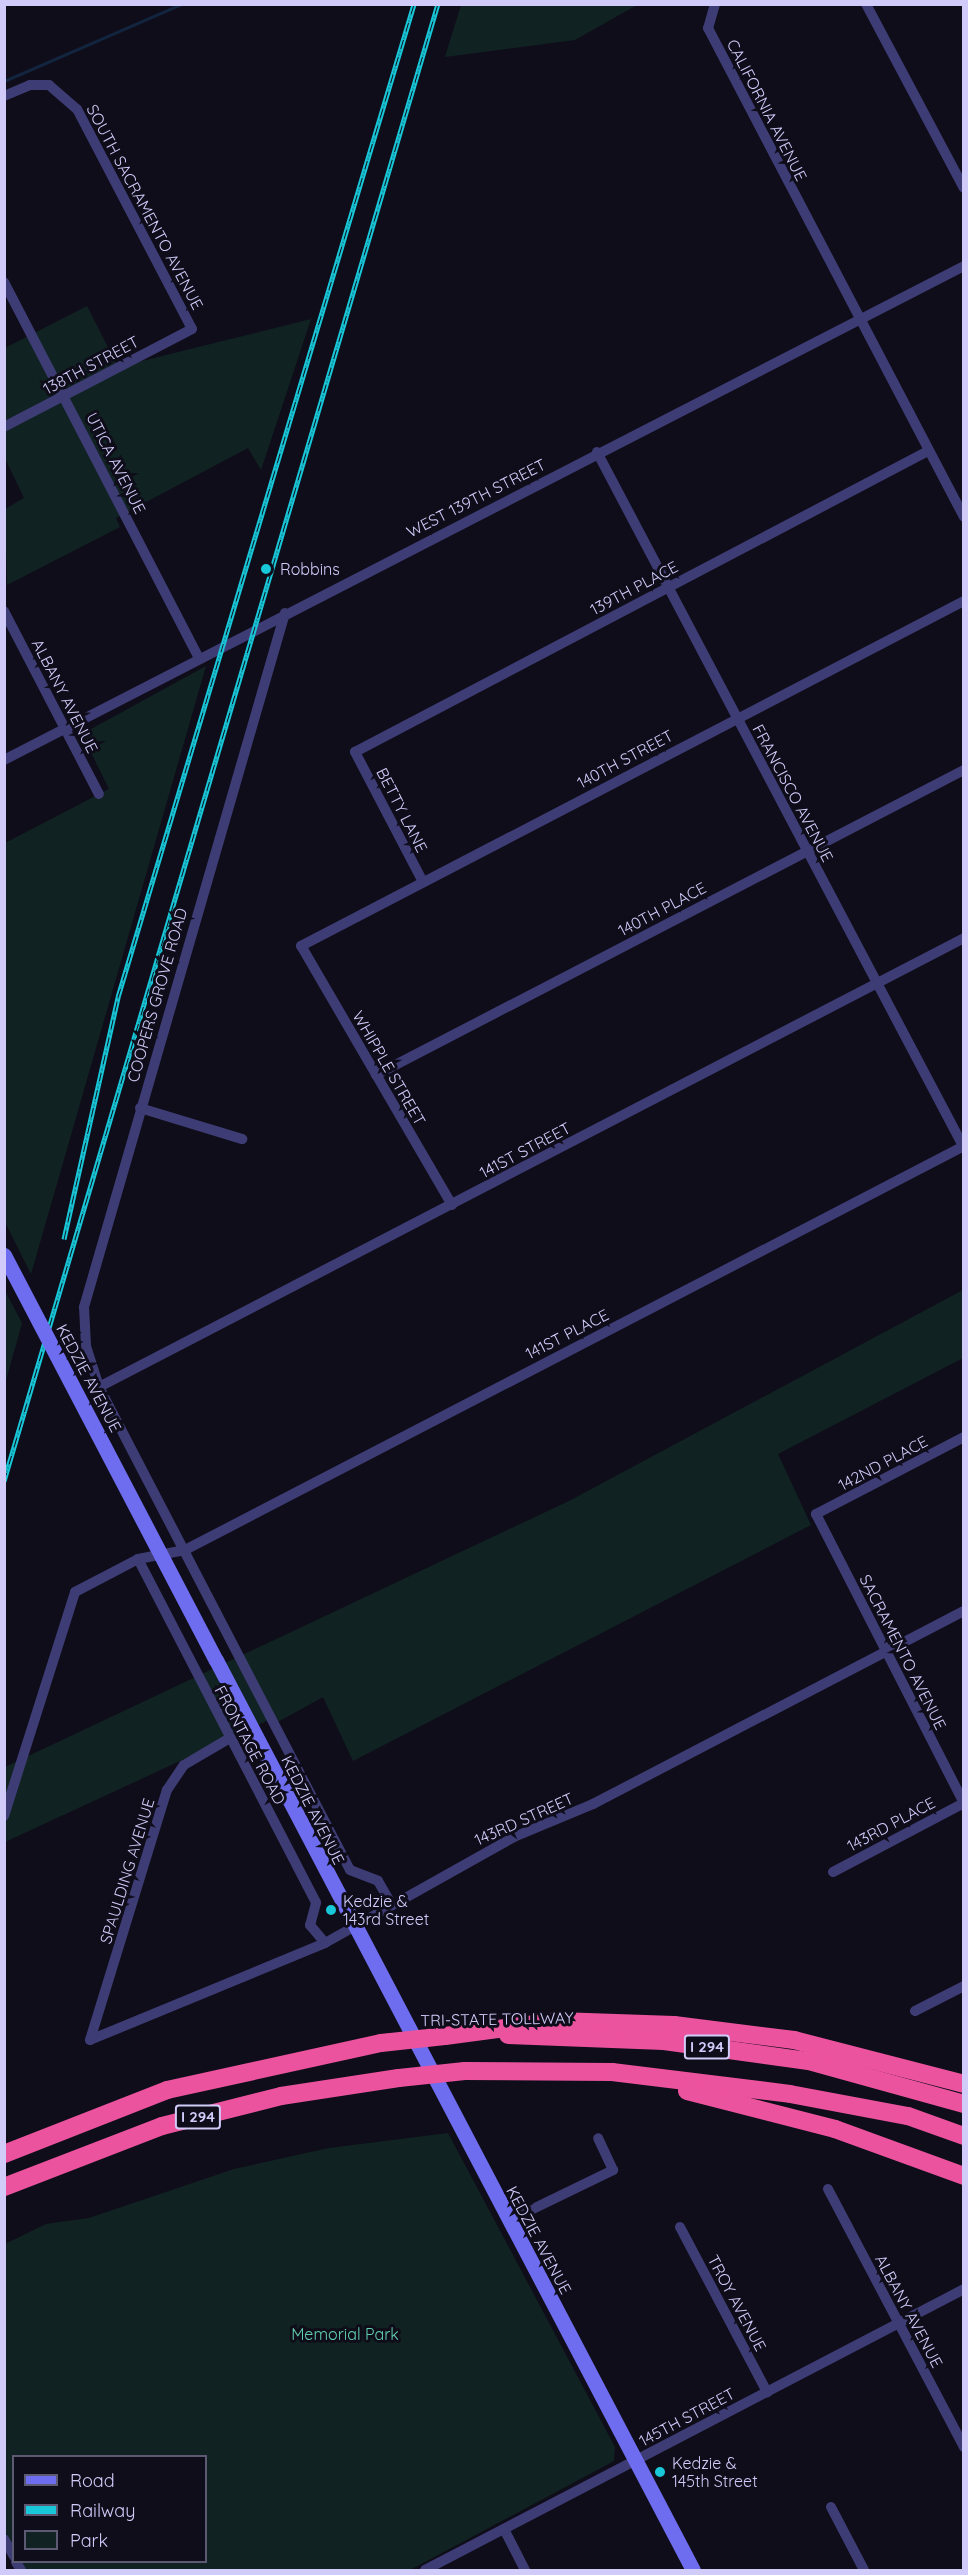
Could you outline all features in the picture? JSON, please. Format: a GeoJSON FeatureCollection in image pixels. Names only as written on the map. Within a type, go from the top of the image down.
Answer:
{"type":"FeatureCollection","features":[{"type":"Feature","properties":{"kind":"highway"},"geometry":{"type":"LineString","coordinates":[[444,2036],[558,2021],[683,2026],[794,2040],[963,2084]]}},
{"type":"Feature","properties":{"kind":"highway","name":"TRI-STATE TOLLWAY"},"geometry":{"type":"LineString","coordinates":[[4,2154],[167,2090],[381,2043],[444,2036],[664,2041],[809,2061],[963,2104]]}},
{"type":"Feature","properties":{"kind":"highway","name":"I 294"},"geometry":{"type":"LineString","coordinates":[[4,2187],[162,2126],[281,2096],[399,2078],[465,2071],[612,2072],[790,2094],[908,2116],[963,2136]]}},
{"type":"Feature","properties":{"kind":"highway"},"geometry":{"type":"LineString","coordinates":[[612,2072],[835,2129],[963,2176]]}},
{"type":"Feature","properties":{"kind":"main road","name":"KEDZIE AVENUE"},"geometry":{"type":"LineString","coordinates":[[4,1255],[216,1660],[352,1927],[693,2571]]}},
{"type":"Feature","properties":{"kind":"street","name":"CALIFORNIA AVENUE"},"geometry":{"type":"LineString","coordinates":[[715,4],[708,28],[798,206],[859,320]]}},
{"type":"Feature","properties":{"kind":"street"},"geometry":{"type":"LineString","coordinates":[[866,4],[963,188]]}},
{"type":"Feature","properties":{"kind":"street","name":"SOUTH SACRAMENTO AVENUE"},"geometry":{"type":"LineString","coordinates":[[4,96],[30,85],[49,85],[70,100],[192,329]]}},
{"type":"Feature","properties":{"kind":"street","name":"WEST 139TH STREET"},"geometry":{"type":"LineString","coordinates":[[4,760],[597,452],[963,266]]}},
{"type":"Feature","properties":{"kind":"street","name":"UTICA AVENUE"},"geometry":{"type":"LineString","coordinates":[[4,282],[65,395],[199,658]]}},
{"type":"Feature","properties":{"kind":"street"},"geometry":{"type":"LineString","coordinates":[[859,320],[963,517]]}},
{"type":"Feature","properties":{"kind":"street","name":"138TH STREET"},"geometry":{"type":"LineString","coordinates":[[4,427],[192,329]]}},
{"type":"Feature","properties":{"kind":"street","name":"139TH PLACE"},"geometry":{"type":"LineString","coordinates":[[355,752],[928,451]]}},
{"type":"Feature","properties":{"kind":"street","name":"FRANCISCO AVENUE"},"geometry":{"type":"LineString","coordinates":[[597,452],[963,1146]]}},
{"type":"Feature","properties":{"kind":"street","name":"140TH STREET"},"geometry":{"type":"LineString","coordinates":[[301,946],[963,601]]}},
{"type":"Feature","properties":{"kind":"street","name":"ALBANY AVENUE"},"geometry":{"type":"LineString","coordinates":[[4,611],[99,794]]}},
{"type":"Feature","properties":{"kind":"street","name":"COOPERS GROVE ROAD"},"geometry":{"type":"LineString","coordinates":[[285,613],[84,1307],[86,1346],[99,1387],[350,1870],[378,1881],[390,1902]]}},
{"type":"Feature","properties":{"kind":"street","name":"BETTY LANE"},"geometry":{"type":"LineString","coordinates":[[355,752],[423,882]]}},
{"type":"Feature","properties":{"kind":"street","name":"140TH PLACE"},"geometry":{"type":"LineString","coordinates":[[376,1076],[963,770]]}},
{"type":"Feature","properties":{"kind":"street","name":"141ST STREET"},"geometry":{"type":"LineString","coordinates":[[99,1387],[963,938]]}},
{"type":"Feature","properties":{"kind":"street","name":"WHIPPLE STREET"},"geometry":{"type":"LineString","coordinates":[[301,946],[452,1205]]}},
{"type":"Feature","properties":{"kind":"street"},"geometry":{"type":"LineString","coordinates":[[140,1108],[242,1139]]}},
{"type":"Feature","properties":{"kind":"street","name":"141ST PLACE"},"geometry":{"type":"LineString","coordinates":[[4,1816],[75,1592],[138,1559],[185,1550],[963,1146]]}},
{"type":"Feature","properties":{"kind":"street","name":"142ND PLACE"},"geometry":{"type":"LineString","coordinates":[[816,1514],[963,1437]]}},
{"type":"Feature","properties":{"kind":"street","name":"SACRAMENTO AVENUE"},"geometry":{"type":"LineString","coordinates":[[816,1514],[963,1803]]}},
{"type":"Feature","properties":{"kind":"street","name":"FRONTAGE ROAD"},"geometry":{"type":"LineString","coordinates":[[138,1559],[316,1903],[310,1925],[325,1943]]}},
{"type":"Feature","properties":{"kind":"street","name":"143RD STREET"},"geometry":{"type":"LineString","coordinates":[[90,2040],[325,1943],[390,1902],[514,1837],[593,1804],[963,1611]]}},
{"type":"Feature","properties":{"kind":"street","name":"SPAULDING AVENUE"},"geometry":{"type":"LineString","coordinates":[[90,2040],[167,1790],[184,1765],[230,1738]]}},
{"type":"Feature","properties":{"kind":"street","name":"143RD PLACE"},"geometry":{"type":"LineString","coordinates":[[833,1872],[963,1803]]}},
{"type":"Feature","properties":{"kind":"street"},"geometry":{"type":"LineString","coordinates":[[915,2011],[963,1986]]}},
{"type":"Feature","properties":{"kind":"street"},"geometry":{"type":"LineString","coordinates":[[508,2221],[613,2170],[598,2138]]}},
{"type":"Feature","properties":{"kind":"street","name":"ALBANY AVENUE"},"geometry":{"type":"LineString","coordinates":[[828,2189],[963,2447]]}},
{"type":"Feature","properties":{"kind":"street","name":"TROY AVENUE"},"geometry":{"type":"LineString","coordinates":[[680,2227],[767,2392]]}},
{"type":"Feature","properties":{"kind":"street","name":"145TH STREET"},"geometry":{"type":"LineString","coordinates":[[425,2571],[963,2289]]}},
{"type":"Feature","properties":{"kind":"street"},"geometry":{"type":"LineString","coordinates":[[831,2506],[864,2571]]}},
{"type":"Feature","properties":{"kind":"street"},"geometry":{"type":"LineString","coordinates":[[504,2529],[525,2571]]}},
{"type":"Feature","properties":{"kind":"street"},"geometry":{"type":"LineString","coordinates":[[4,2539],[12,2553]]}},
{"type":"Feature","properties":{"kind":"green space"},"geometry":{"type":"Polygon","coordinates":[[[461,4],[637,5],[575,40],[445,57],[461,4]]]}},
{"type":"Feature","properties":{"kind":"green space"},"geometry":{"type":"Polygon","coordinates":[[[87,306],[118,367],[311,319],[261,470],[248,448],[116,518],[120,527],[7,585],[5,509],[24,498],[5,458],[5,348],[87,306]]]}},
{"type":"Feature","properties":{"kind":"green space"},"geometry":{"type":"Polygon","coordinates":[[[206,666],[31,1274],[5,1222],[5,843],[109,789],[82,734],[206,666]]]}},
{"type":"Feature","properties":{"kind":"green space"},"geometry":{"type":"Polygon","coordinates":[[[963,1290],[963,1358],[778,1454],[811,1525],[353,1761],[323,1697],[276,1723],[273,1718],[5,1842],[5,1767],[569,1501],[963,1290]]]}},
{"type":"Feature","properties":{"kind":"green space"},"geometry":{"type":"Polygon","coordinates":[[[5,1291],[22,1323],[5,1384],[5,1291]]]}},
{"type":"Feature","properties":{"kind":"green space","name":"Memorial Park"},"geometry":{"type":"Polygon","coordinates":[[[448,2133],[615,2447],[614,2461],[410,2570],[25,2570],[22,2563],[207,2563],[207,2455],[12,2455],[12,2546],[5,2531],[5,2244],[46,2224],[89,2218],[234,2169],[329,2148],[448,2133]]]}},
{"type":"Feature","properties":{"kind":"waterway"},"geometry":{"type":"LineString","coordinates":[[4,81],[181,4]]}},
{"type":"Feature","properties":{"kind":"railway"},"geometry":{"type":"LineString","coordinates":[[64,1239],[118,997],[414,4]]}},
{"type":"Feature","properties":{"kind":"railway"},"geometry":{"type":"LineString","coordinates":[[4,1481],[438,4]]}},
{"type":"Feature","properties":{"kind":"place","name":"Robbins"},"geometry":{"type":"Point","coordinates":[266,569]}},
{"type":"Feature","properties":{"kind":"place","name":"Kedzie & 143rd Street"},"geometry":{"type":"Point","coordinates":[331,1910]}},
{"type":"Feature","properties":{"kind":"place","name":"Kedzie & 145th Street"},"geometry":{"type":"Point","coordinates":[660,2472]}}]}
